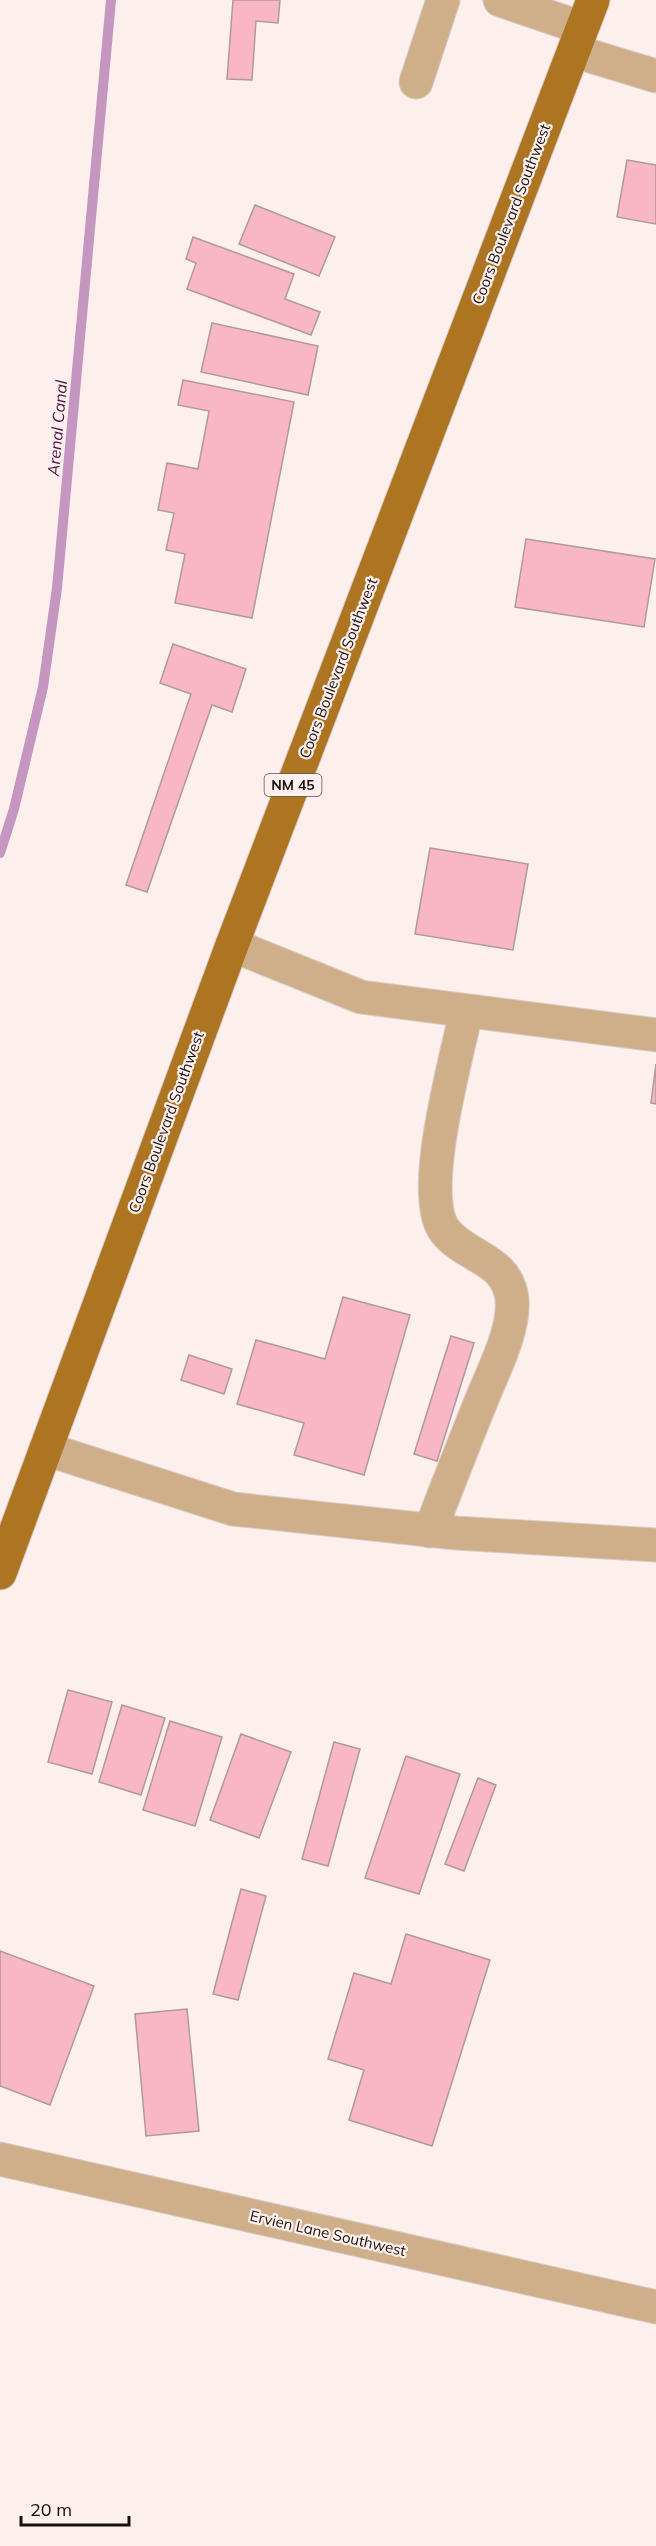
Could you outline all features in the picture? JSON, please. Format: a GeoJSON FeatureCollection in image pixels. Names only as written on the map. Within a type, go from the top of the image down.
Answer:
{"type":"FeatureCollection","features":[{"type":"Feature","properties":{"kind":"main road","name":"Coors Boulevard Southwest"},"geometry":{"type":"LineString","coordinates":[[0,1573],[232,945],[583,26]]}},
{"type":"Feature","properties":{"kind":"street"},"geometry":{"type":"LineString","coordinates":[[416,82],[443,0]]}},
{"type":"Feature","properties":{"kind":"street"},"geometry":{"type":"LineString","coordinates":[[500,0],[583,26],[656,76]]}},
{"type":"Feature","properties":{"kind":"street"},"geometry":{"type":"LineString","coordinates":[[232,945],[361,998],[656,1035]]}},
{"type":"Feature","properties":{"kind":"street"},"geometry":{"type":"LineString","coordinates":[[429,1531],[503,1346],[512,1301],[508,1285],[494,1264],[455,1242],[443,1229],[437,1212],[435,1163],[466,1012]]}},
{"type":"Feature","properties":{"kind":"street"},"geometry":{"type":"LineString","coordinates":[[46,1449],[233,1509],[429,1531],[656,1545]]}},
{"type":"Feature","properties":{"kind":"street","name":"Ervien Lane Southwest"},"geometry":{"type":"LineString","coordinates":[[0,2159],[656,2307]]}},
{"type":"Feature","properties":{"kind":"building"},"geometry":{"type":"Polygon","coordinates":[[[233,0],[280,0],[278,23],[256,21],[252,80],[227,79],[233,0]]]}},
{"type":"Feature","properties":{"kind":"building"},"geometry":{"type":"Polygon","coordinates":[[[627,160],[656,165],[656,224],[617,217],[627,160]]]}},
{"type":"Feature","properties":{"kind":"building"},"geometry":{"type":"Polygon","coordinates":[[[255,205],[335,237],[319,276],[239,244],[255,205]]]}},
{"type":"Feature","properties":{"kind":"building"},"geometry":{"type":"Polygon","coordinates":[[[193,237],[294,274],[285,299],[320,312],[311,335],[187,289],[196,263],[186,259],[193,237]]]}},
{"type":"Feature","properties":{"kind":"building"},"geometry":{"type":"Polygon","coordinates":[[[212,323],[318,346],[308,395],[201,372],[212,323]]]}},
{"type":"Feature","properties":{"kind":"building"},"geometry":{"type":"Polygon","coordinates":[[[183,380],[294,402],[252,618],[175,603],[185,554],[166,550],[174,513],[158,510],[167,463],[198,469],[209,411],[178,405],[183,380]]]}},
{"type":"Feature","properties":{"kind":"building"},"geometry":{"type":"Polygon","coordinates":[[[526,539],[655,559],[644,627],[515,607],[526,539]]]}},
{"type":"Feature","properties":{"kind":"building"},"geometry":{"type":"Polygon","coordinates":[[[173,644],[246,669],[232,712],[212,705],[147,892],[126,885],[191,694],[160,683],[173,644]]]}},
{"type":"Feature","properties":{"kind":"building"},"geometry":{"type":"Polygon","coordinates":[[[430,848],[528,864],[513,950],[415,934],[430,848]]]}},
{"type":"Feature","properties":{"kind":"building"},"geometry":{"type":"Polygon","coordinates":[[[656,1064],[656,1104],[651,1103],[656,1064]]]}},
{"type":"Feature","properties":{"kind":"building"},"geometry":{"type":"Polygon","coordinates":[[[343,1297],[410,1315],[364,1475],[294,1455],[304,1423],[237,1404],[256,1340],[325,1359],[343,1297]]]}},
{"type":"Feature","properties":{"kind":"building"},"geometry":{"type":"Polygon","coordinates":[[[451,1336],[474,1343],[437,1461],[414,1454],[451,1336]]]}},
{"type":"Feature","properties":{"kind":"building"},"geometry":{"type":"Polygon","coordinates":[[[189,1355],[232,1369],[224,1394],[181,1380],[189,1355]]]}},
{"type":"Feature","properties":{"kind":"building"},"geometry":{"type":"Polygon","coordinates":[[[68,1690],[112,1702],[92,1774],[48,1762],[68,1690]]]}},
{"type":"Feature","properties":{"kind":"building"},"geometry":{"type":"Polygon","coordinates":[[[122,1705],[165,1718],[141,1795],[99,1782],[122,1705]]]}},
{"type":"Feature","properties":{"kind":"building"},"geometry":{"type":"Polygon","coordinates":[[[170,1721],[222,1737],[195,1826],[143,1810],[170,1721]]]}},
{"type":"Feature","properties":{"kind":"building"},"geometry":{"type":"Polygon","coordinates":[[[241,1734],[291,1752],[259,1838],[210,1820],[241,1734]]]}},
{"type":"Feature","properties":{"kind":"building"},"geometry":{"type":"Polygon","coordinates":[[[334,1742],[360,1749],[328,1866],[302,1859],[334,1742]]]}},
{"type":"Feature","properties":{"kind":"building"},"geometry":{"type":"Polygon","coordinates":[[[406,1756],[460,1774],[419,1894],[365,1878],[406,1756]]]}},
{"type":"Feature","properties":{"kind":"building"},"geometry":{"type":"Polygon","coordinates":[[[478,1778],[496,1785],[464,1871],[445,1864],[478,1778]]]}},
{"type":"Feature","properties":{"kind":"building"},"geometry":{"type":"Polygon","coordinates":[[[241,1889],[266,1896],[238,2000],[213,1994],[241,1889]]]}},
{"type":"Feature","properties":{"kind":"building"},"geometry":{"type":"Polygon","coordinates":[[[406,1934],[490,1960],[432,2146],[349,2120],[364,2070],[328,2059],[354,1973],[391,1984],[406,1934]]]}},
{"type":"Feature","properties":{"kind":"building"},"geometry":{"type":"Polygon","coordinates":[[[0,1951],[94,1986],[50,2105],[0,2086],[0,1951]]]}},
{"type":"Feature","properties":{"kind":"building"},"geometry":{"type":"Polygon","coordinates":[[[187,2009],[199,2131],[146,2136],[135,2014],[187,2009]]]}},
{"type":"Feature","properties":{"kind":"waterway","name":"Arenal Canal"},"geometry":{"type":"LineString","coordinates":[[0,853],[14,809],[43,687],[57,588],[111,0]]}}]}
